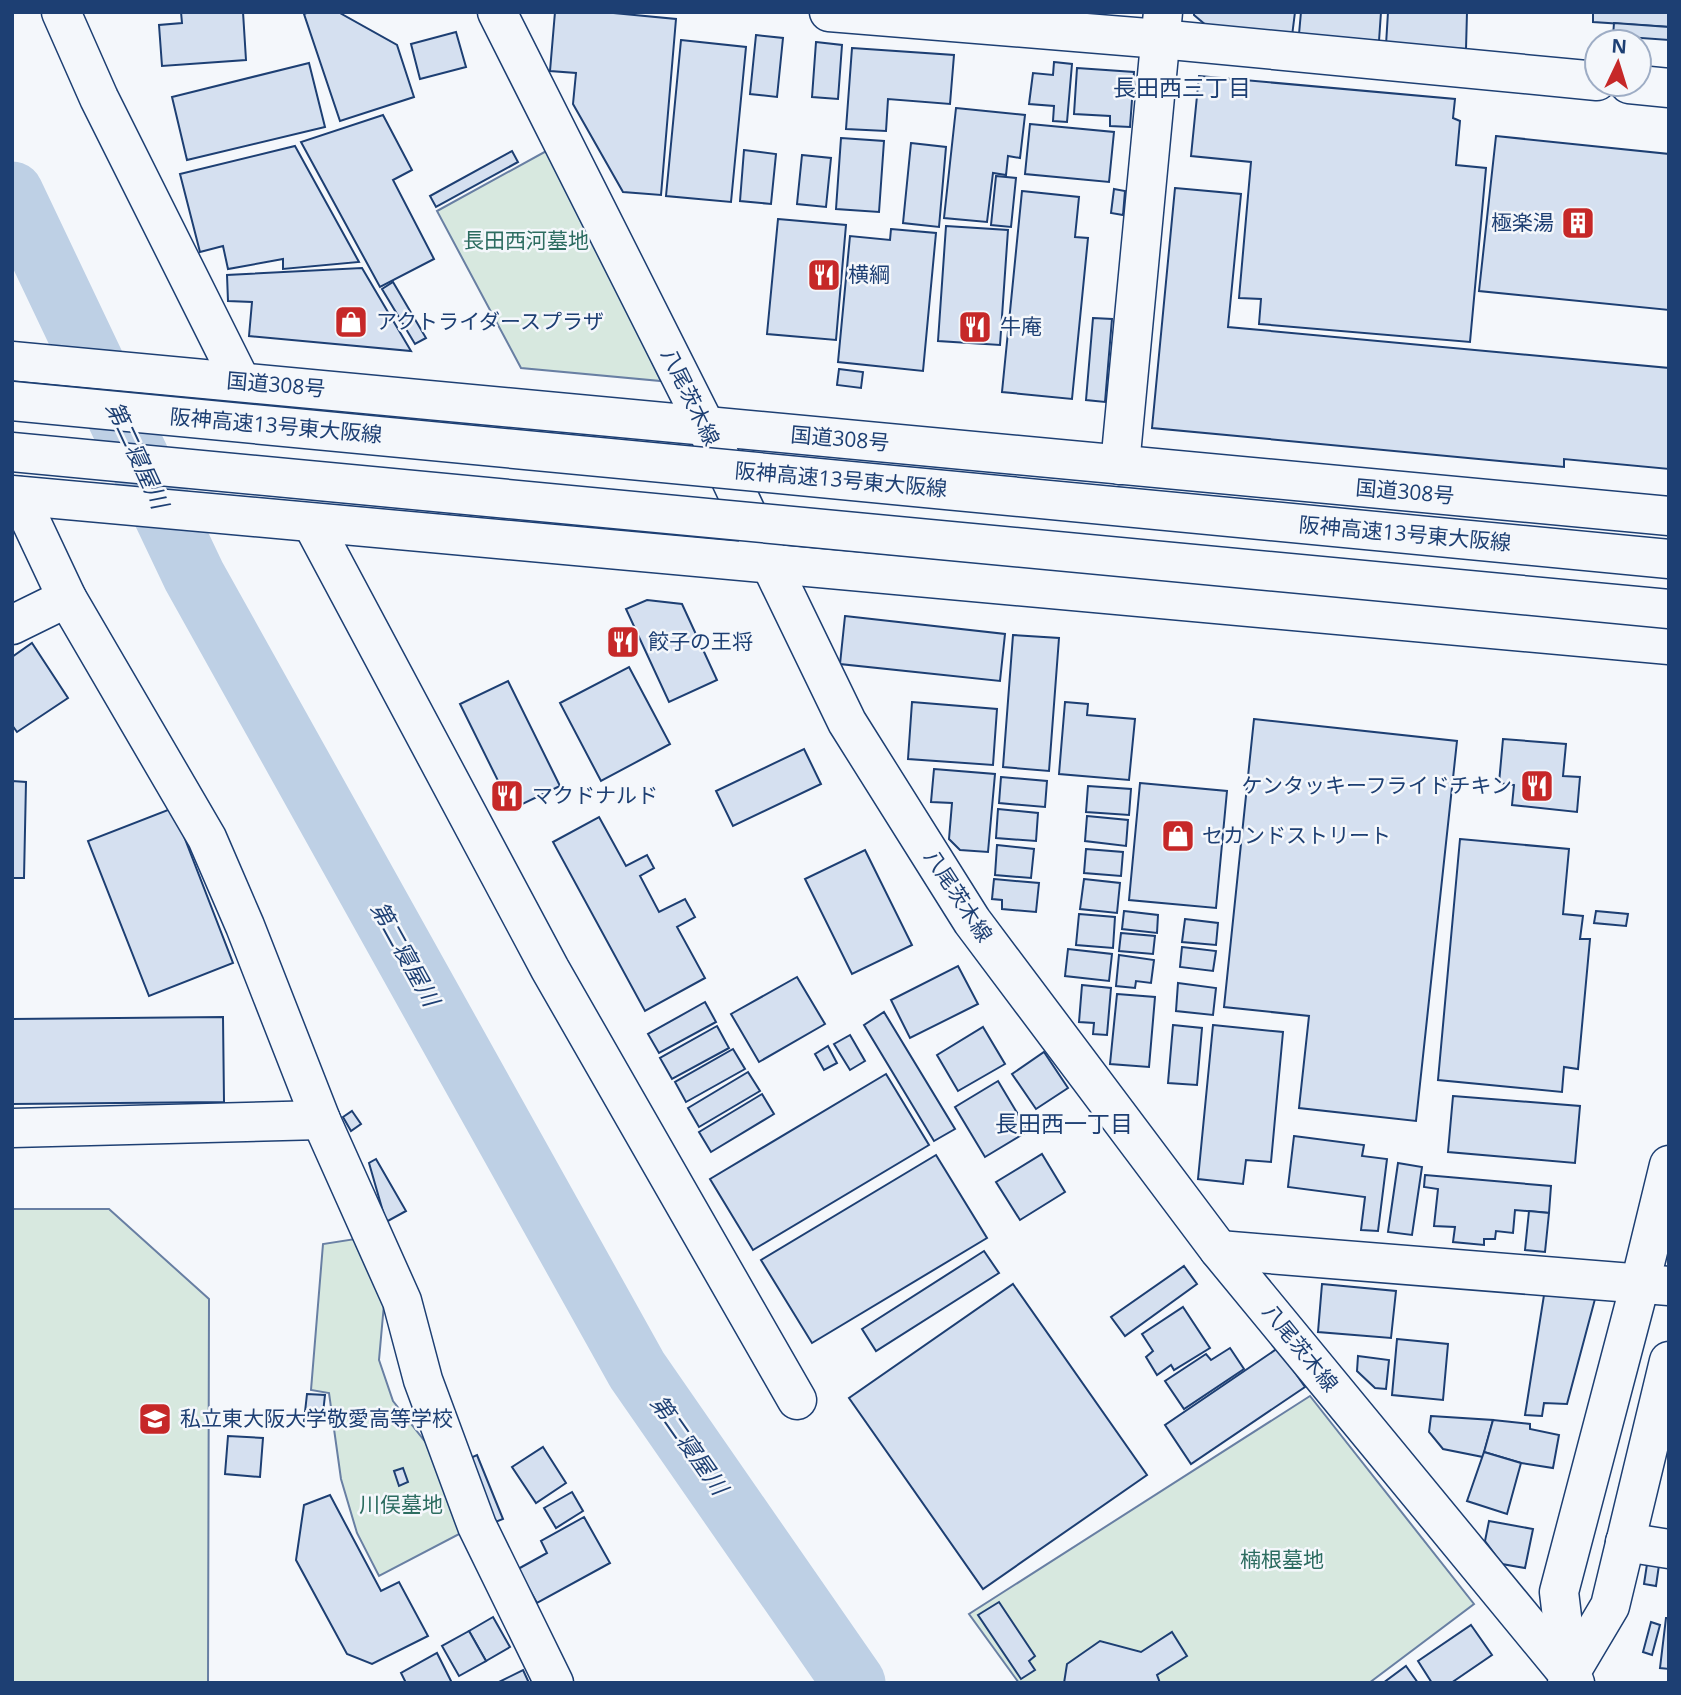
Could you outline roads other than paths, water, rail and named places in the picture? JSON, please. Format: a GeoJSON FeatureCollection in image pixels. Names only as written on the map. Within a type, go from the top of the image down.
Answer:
{"type":"FeatureCollection","features":[{"type":"Feature","properties":{"kind":"main road"},"geometry":{"type":"LineString","coordinates":[[61,12],[224,380]]}},
{"type":"Feature","properties":{"kind":"main road","name":"八尾茨木線"},"geometry":{"type":"LineString","coordinates":[[497,12],[706,427],[847,722],[972,921],[1219,1250],[1570,1680]]}},
{"type":"Feature","properties":{"kind":"main road"},"geometry":{"type":"LineString","coordinates":[[829,12],[1161,26],[1583,79]]}},
{"type":"Feature","properties":{"kind":"main road"},"geometry":{"type":"LineString","coordinates":[[1120,465],[1161,26]]}},
{"type":"Feature","properties":{"kind":"main road","name":"国道308号"},"geometry":{"type":"LineString","coordinates":[[12,361],[1669,516]]}},
{"type":"Feature","properties":{"kind":"main road","name":"阪神高速13号東大阪線"},"geometry":{"type":"LineString","coordinates":[[12,401],[1669,559]]}},
{"type":"Feature","properties":{"kind":"main road"},"geometry":{"type":"LineString","coordinates":[[12,452],[1669,608]]}},
{"type":"Feature","properties":{"kind":"main road"},"geometry":{"type":"LineString","coordinates":[[554,1683],[477,1526],[423,1380],[402,1300],[321,1120],[245,926],[206,838],[67,598],[28,496],[1669,645]]}},
{"type":"Feature","properties":{"kind":"main road"},"geometry":{"type":"LineString","coordinates":[[312,523],[550,969],[797,1399]]}},
{"type":"Feature","properties":{"kind":"main road"},"geometry":{"type":"LineString","coordinates":[[12,625],[67,598]]}},
{"type":"Feature","properties":{"kind":"main road"},"geometry":{"type":"LineString","coordinates":[[12,1128],[321,1120]]}},
{"type":"Feature","properties":{"kind":"main road"},"geometry":{"type":"LineString","coordinates":[[1570,1680],[1559,1592],[1654,1285],[1669,1164]]}},
{"type":"Feature","properties":{"kind":"main road"},"geometry":{"type":"LineString","coordinates":[[1219,1250],[1654,1285]]}},
{"type":"Feature","properties":{"kind":"main road"},"geometry":{"type":"LineString","coordinates":[[1570,1680],[1610,1606],[1669,1361]]}},
{"type":"Feature","properties":{"kind":"main road"},"geometry":{"type":"LineString","coordinates":[[1625,1542],[1669,1549]]}},
{"type":"Feature","properties":{"kind":"waterway","name":"第二寝屋川"},"geometry":{"type":"LineString","coordinates":[[12,193],[194,576],[637,1370],[854,1683]]}},
{"type":"Feature","properties":{"kind":"place","name":"極楽湯"},"geometry":{"type":"Point","coordinates":[1578,223]}},
{"type":"Feature","properties":{"kind":"place","name":"横綱"},"geometry":{"type":"Point","coordinates":[824,275]}},
{"type":"Feature","properties":{"kind":"place","name":"アクトライダースプラザ"},"geometry":{"type":"Point","coordinates":[351,322]}},
{"type":"Feature","properties":{"kind":"place","name":"牛庵"},"geometry":{"type":"Point","coordinates":[975,327]}},
{"type":"Feature","properties":{"kind":"place","name":"餃子の王将"},"geometry":{"type":"Point","coordinates":[623,642]}},
{"type":"Feature","properties":{"kind":"place","name":"ケンタッキーフライドチキン"},"geometry":{"type":"Point","coordinates":[1537,786]}},
{"type":"Feature","properties":{"kind":"place","name":"マクドナルド"},"geometry":{"type":"Point","coordinates":[507,796]}},
{"type":"Feature","properties":{"kind":"place","name":"セカンドストリート"},"geometry":{"type":"Point","coordinates":[1178,836]}},
{"type":"Feature","properties":{"kind":"place","name":"私立東大阪大学敬愛高等学校"},"geometry":{"type":"Point","coordinates":[155,1419]}},
{"type":"Feature","properties":{"kind":"district","name":"長田西三丁目"},"geometry":{"type":"Point","coordinates":[1182,88]}},
{"type":"Feature","properties":{"kind":"district","name":"長田西一丁目"},"geometry":{"type":"Point","coordinates":[1064,1124]}},
{"type":"Feature","properties":{"kind":"park label","name":"長田西河墓地"},"geometry":{"type":"Point","coordinates":[526,241]}},
{"type":"Feature","properties":{"kind":"park label","name":"川俣墓地"},"geometry":{"type":"Point","coordinates":[401,1505]}},
{"type":"Feature","properties":{"kind":"park label","name":"楠根墓地"},"geometry":{"type":"Point","coordinates":[1282,1560]}}]}
